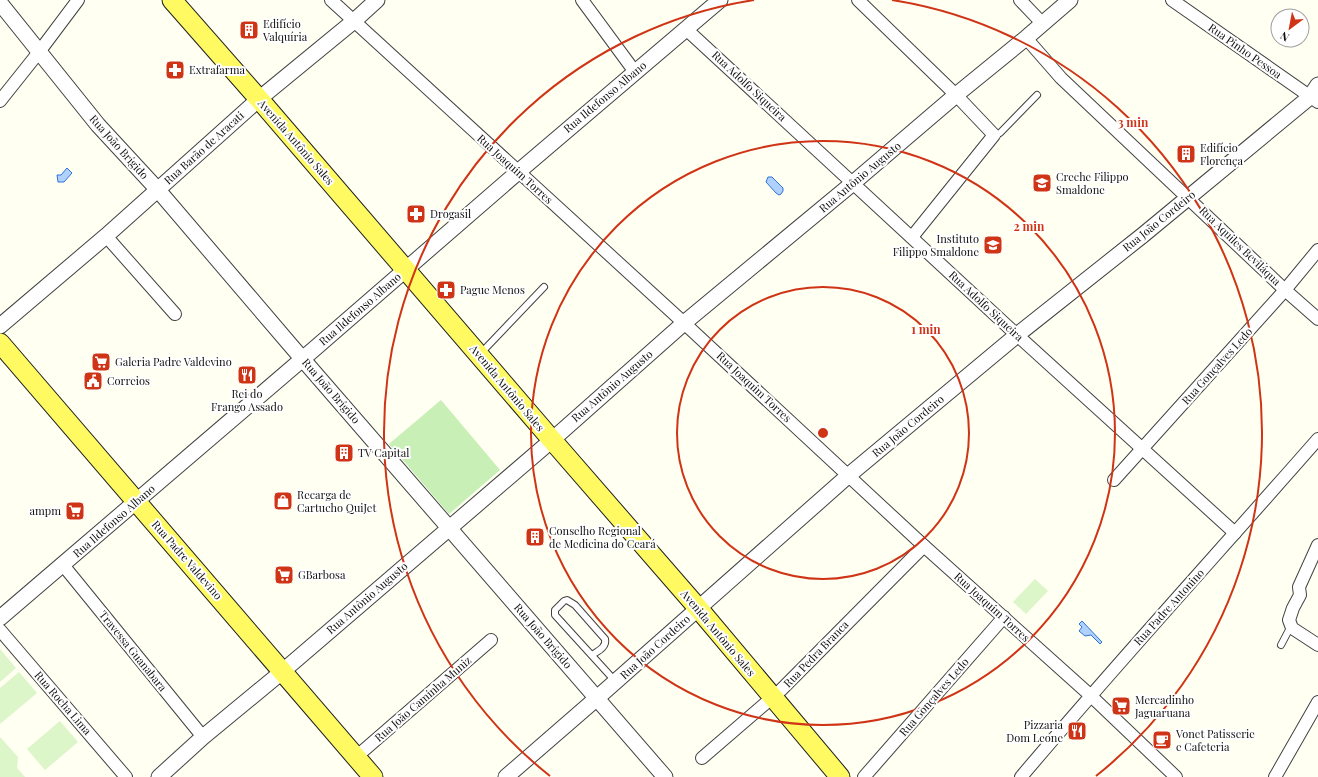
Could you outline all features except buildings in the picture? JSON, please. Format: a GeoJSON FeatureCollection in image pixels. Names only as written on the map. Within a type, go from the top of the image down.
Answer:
{"type":"FeatureCollection","features":[{"type":"Feature","properties":{"kind":"main road","name":"Avenida Antônio Sales"},"geometry":{"type":"LineString","coordinates":[[172,0],[698,608],[840,777]]}},
{"type":"Feature","properties":{"kind":"main road","name":"Rua Padre Valdevino"},"geometry":{"type":"LineString","coordinates":[[0,343],[373,777]]}},
{"type":"Feature","properties":{"kind":"street"},"geometry":{"type":"LineString","coordinates":[[0,102],[78,0]]}},
{"type":"Feature","properties":{"kind":"street","name":"Rua Joaquim Torres"},"geometry":{"type":"LineString","coordinates":[[331,0],[684,323],[924,546],[1090,695],[1176,777]]}},
{"type":"Feature","properties":{"kind":"street","name":"Rua Barão de Aracati"},"geometry":{"type":"LineString","coordinates":[[0,326],[106,236],[259,99],[354,21],[377,0]]}},
{"type":"Feature","properties":{"kind":"street"},"geometry":{"type":"LineString","coordinates":[[582,0],[635,72]]}},
{"type":"Feature","properties":{"kind":"street","name":"Rua Ildefonso Albano"},"geometry":{"type":"LineString","coordinates":[[0,618],[303,359],[404,269],[720,0]]}},
{"type":"Feature","properties":{"kind":"street"},"geometry":{"type":"LineString","coordinates":[[858,0],[956,95],[994,135],[912,237]]}},
{"type":"Feature","properties":{"kind":"street"},"geometry":{"type":"LineString","coordinates":[[1020,0],[1042,23]]}},
{"type":"Feature","properties":{"kind":"street","name":"Rua Antônio Augusto"},"geometry":{"type":"LineString","coordinates":[[159,777],[552,440],[684,323],[1070,0]]}},
{"type":"Feature","properties":{"kind":"street","name":"Rua Pinho Pessoa"},"geometry":{"type":"LineString","coordinates":[[1172,0],[1315,94]]}},
{"type":"Feature","properties":{"kind":"street","name":"Rua João Brígido"},"geometry":{"type":"LineString","coordinates":[[0,3],[98,126],[158,190],[665,777]]}},
{"type":"Feature","properties":{"kind":"street","name":"Rua Adolfo Siqueira"},"geometry":{"type":"LineString","coordinates":[[686,29],[1017,335],[1235,533]]}},
{"type":"Feature","properties":{"kind":"street","name":"Rua Aquiles Beviláqua"},"geometry":{"type":"LineString","coordinates":[[1026,38],[1061,78],[1285,290],[1318,319]]}},
{"type":"Feature","properties":{"kind":"street","name":"Rua João Cordeiro"},"geometry":{"type":"LineString","coordinates":[[506,777],[598,698],[849,475],[1017,335],[1315,94]]}},
{"type":"Feature","properties":{"kind":"street"},"geometry":{"type":"LineString","coordinates":[[106,236],[175,314]]}},
{"type":"Feature","properties":{"kind":"street","name":"Rua Gonçalves Ledo"},"geometry":{"type":"LineString","coordinates":[[1114,480],[1285,290],[1318,250]]}},
{"type":"Feature","properties":{"kind":"street","name":"Rua Padre Antonino"},"geometry":{"type":"LineString","coordinates":[[1021,777],[1090,695],[1318,439]]}},
{"type":"Feature","properties":{"kind":"street"},"geometry":{"type":"LineString","coordinates":[[1318,545],[1299,587],[1300,595],[1289,620],[1295,631],[1318,645]]}},
{"type":"Feature","properties":{"kind":"street","name":"Rua Pedra Branca"},"geometry":{"type":"LineString","coordinates":[[702,758],[773,698],[924,546]]}},
{"type":"Feature","properties":{"kind":"street","name":"Travessa Guanabara"},"geometry":{"type":"LineString","coordinates":[[63,565],[204,737]]}},
{"type":"Feature","properties":{"kind":"street","name":"Rua Gonçalves Ledo"},"geometry":{"type":"LineString","coordinates":[[864,777],[1004,617]]}},
{"type":"Feature","properties":{"kind":"street","name":"Rua Rocha Lima"},"geometry":{"type":"LineString","coordinates":[[0,630],[126,777]]}},
{"type":"Feature","properties":{"kind":"street","name":"Rua João Caminha Muniz"},"geometry":{"type":"LineString","coordinates":[[356,757],[490,640]]}},
{"type":"Feature","properties":{"kind":"street"},"geometry":{"type":"LineString","coordinates":[[1275,777],[1318,702]]}},
{"type":"Feature","properties":{"kind":"lane"},"geometry":{"type":"LineString","coordinates":[[994,135],[1000,133],[1037,96]]}},
{"type":"Feature","properties":{"kind":"lane"},"geometry":{"type":"LineString","coordinates":[[479,354],[544,287]]}},
{"type":"Feature","properties":{"kind":"lane"},"geometry":{"type":"LineString","coordinates":[[592,655],[602,648],[605,643],[605,639],[575,605],[567,600],[564,601],[555,610],[555,615],[616,682]]}},
{"type":"Feature","properties":{"kind":"lane"},"geometry":{"type":"LineString","coordinates":[[1281,644],[1291,626]]}},
{"type":"Feature","properties":{"kind":"green space"},"geometry":{"type":"Polygon","coordinates":[[[441,400],[500,470],[449,514],[389,444],[441,400]]]}},
{"type":"Feature","properties":{"kind":"green space"},"geometry":{"type":"Polygon","coordinates":[[[1035,579],[1048,591],[1026,614],[1013,602],[1035,579]]]}},
{"type":"Feature","properties":{"kind":"green space"},"geometry":{"type":"Polygon","coordinates":[[[0,649],[16,668],[0,682],[0,649]]]}},
{"type":"Feature","properties":{"kind":"green space"},"geometry":{"type":"Polygon","coordinates":[[[19,672],[37,693],[0,724],[0,688],[19,672]]]}},
{"type":"Feature","properties":{"kind":"green space"},"geometry":{"type":"Polygon","coordinates":[[[60,721],[78,742],[45,770],[27,749],[60,721]]]}},
{"type":"Feature","properties":{"kind":"green space"},"geometry":{"type":"Polygon","coordinates":[[[0,737],[18,757],[17,768],[25,777],[0,777],[0,737]]]}},
{"type":"Feature","properties":{"kind":"water"},"geometry":{"type":"Polygon","coordinates":[[[67,168],[72,173],[64,182],[58,182],[57,175],[61,175],[67,168]]]}},
{"type":"Feature","properties":{"kind":"water"},"geometry":{"type":"Polygon","coordinates":[[[768,177],[772,177],[783,188],[781,194],[779,195],[776,193],[766,182],[768,177]]]}},
{"type":"Feature","properties":{"kind":"water"},"geometry":{"type":"Polygon","coordinates":[[[1082,621],[1102,642],[1100,644],[1091,635],[1085,636],[1079,631],[1082,627],[1079,624],[1082,621]]]}},
{"type":"Feature","properties":{"kind":"place","name":"Edifício Valquíria"},"geometry":{"type":"Point","coordinates":[249,30]}},
{"type":"Feature","properties":{"kind":"place","name":"Extrafarma"},"geometry":{"type":"Point","coordinates":[175,70]}},
{"type":"Feature","properties":{"kind":"place","name":"Edifício Florença"},"geometry":{"type":"Point","coordinates":[1186,154]}},
{"type":"Feature","properties":{"kind":"place","name":"Creche Filippo Smaldone"},"geometry":{"type":"Point","coordinates":[1042,183]}},
{"type":"Feature","properties":{"kind":"place","name":"Drogasil"},"geometry":{"type":"Point","coordinates":[416,214]}},
{"type":"Feature","properties":{"kind":"place","name":"Instituto Filippo Smaldone"},"geometry":{"type":"Point","coordinates":[993,245]}},
{"type":"Feature","properties":{"kind":"place","name":"Pague Menos"},"geometry":{"type":"Point","coordinates":[446,290]}},
{"type":"Feature","properties":{"kind":"place","name":"Galeria Padre Valdevino"},"geometry":{"type":"Point","coordinates":[101,362]}},
{"type":"Feature","properties":{"kind":"place","name":"Rei do Frango Assado"},"geometry":{"type":"Point","coordinates":[247,375]}},
{"type":"Feature","properties":{"kind":"place","name":"Correios"},"geometry":{"type":"Point","coordinates":[93,381]}},
{"type":"Feature","properties":{"kind":"place","name":"TV Capital"},"geometry":{"type":"Point","coordinates":[344,453]}},
{"type":"Feature","properties":{"kind":"place","name":"Recarga de Cartucho QuiJet"},"geometry":{"type":"Point","coordinates":[283,501]}},
{"type":"Feature","properties":{"kind":"place","name":"ampm"},"geometry":{"type":"Point","coordinates":[75,511]}},
{"type":"Feature","properties":{"kind":"place","name":"Conselho Regional de Medicina do Ceará"},"geometry":{"type":"Point","coordinates":[535,537]}},
{"type":"Feature","properties":{"kind":"place","name":"GBarbosa"},"geometry":{"type":"Point","coordinates":[284,575]}},
{"type":"Feature","properties":{"kind":"place","name":"Mercadinho Jaguaruana"},"geometry":{"type":"Point","coordinates":[1121,706]}},
{"type":"Feature","properties":{"kind":"place","name":"Pizzaria Dom Leone"},"geometry":{"type":"Point","coordinates":[1077,731]}},
{"type":"Feature","properties":{"kind":"place","name":"Vonet Patisserie e Cafeteria"},"geometry":{"type":"Point","coordinates":[1162,740]}}]}
